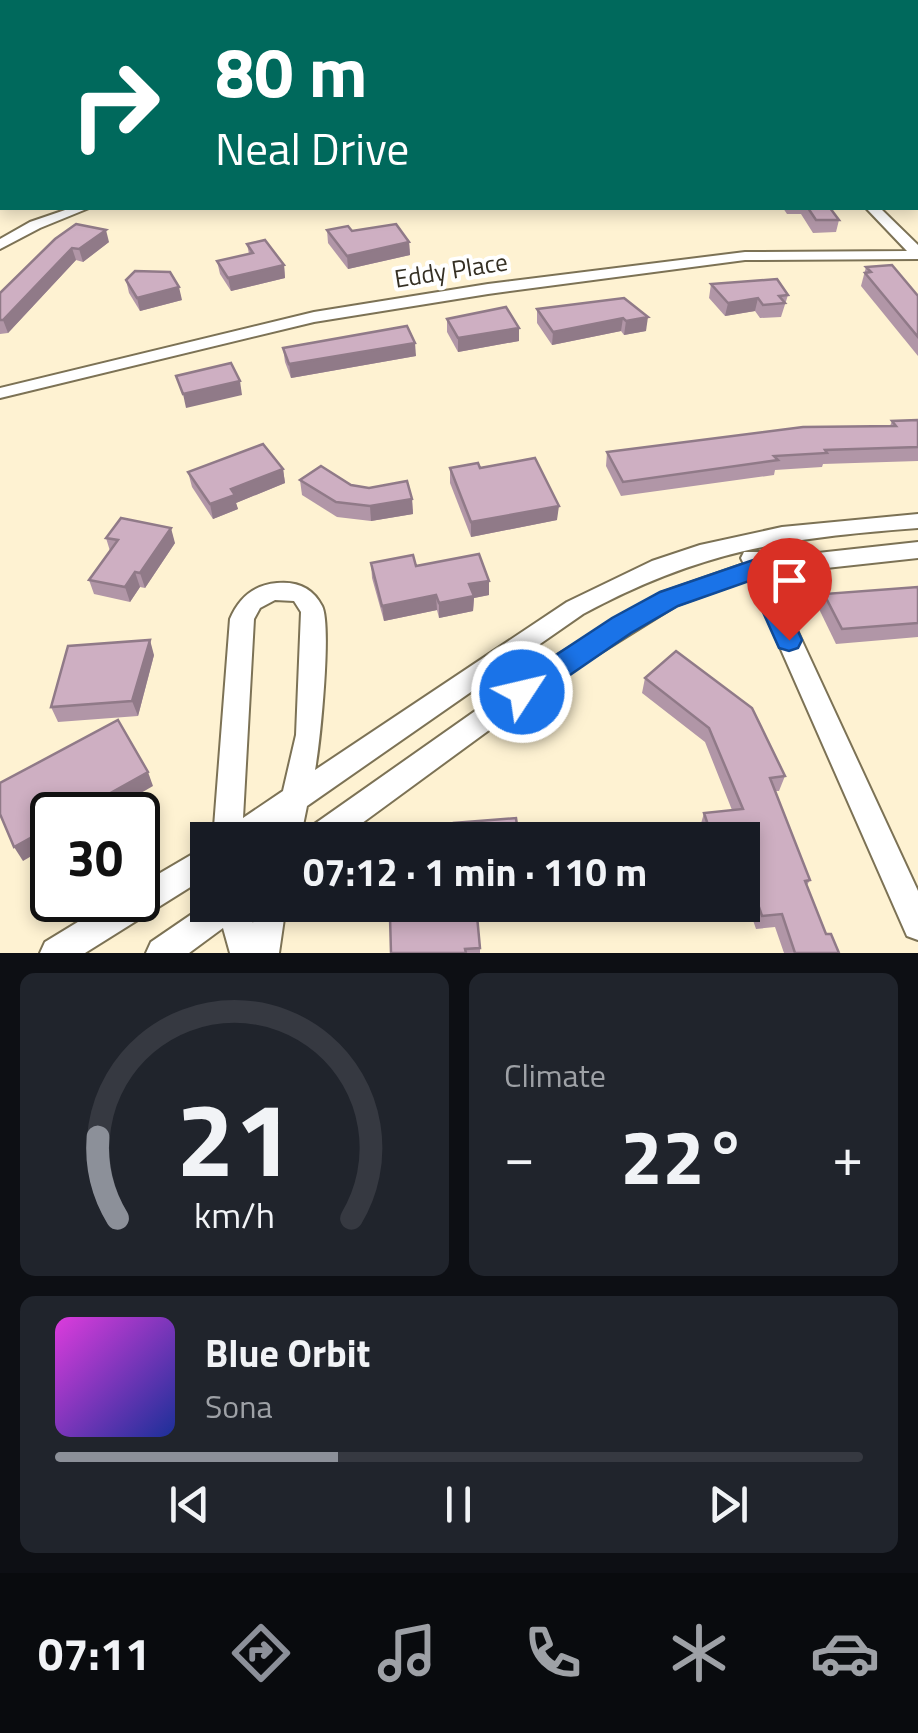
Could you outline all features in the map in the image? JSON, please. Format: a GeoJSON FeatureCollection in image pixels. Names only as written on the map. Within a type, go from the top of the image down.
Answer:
{"type":"FeatureCollection","features":[{"type":"Feature","properties":{"kind":"street"},"geometry":{"type":"LineString","coordinates":[[0,246],[35,225],[76,210]]}},
{"type":"Feature","properties":{"kind":"street"},"geometry":{"type":"LineString","coordinates":[[875,210],[918,254]]}},
{"type":"Feature","properties":{"kind":"street","name":"Eddy Place"},"geometry":{"type":"LineString","coordinates":[[0,393],[278,325],[488,289],[745,256],[918,254]]}},
{"type":"Feature","properties":{"kind":"street"},"geometry":{"type":"LineString","coordinates":[[257,822],[620,582],[681,556],[743,539],[813,528],[918,521]]}},
{"type":"Feature","properties":{"kind":"street"},"geometry":{"type":"LineString","coordinates":[[743,539],[918,926]]}},
{"type":"Feature","properties":{"kind":"street"},"geometry":{"type":"LineString","coordinates":[[342,822],[622,625],[689,590],[756,568],[918,550]]}},
{"type":"Feature","properties":{"kind":"street"},"geometry":{"type":"LineString","coordinates":[[231,822],[242,619],[253,600],[278,590],[302,595],[313,611],[309,735],[290,822]]}},
{"type":"Feature","properties":{"kind":"street"},"geometry":{"type":"LineString","coordinates":[[56,953],[190,870]]}},
{"type":"Feature","properties":{"kind":"street"},"geometry":{"type":"LineString","coordinates":[[162,953],[206,922]]}},
{"type":"Feature","properties":{"kind":"street"},"geometry":{"type":"LineString","coordinates":[[236,922],[246,953]]}},
{"type":"Feature","properties":{"kind":"street"},"geometry":{"type":"LineString","coordinates":[[263,953],[268,922]]}},
{"type":"Feature","properties":{"kind":"building"},"geometry":{"type":"Polygon","coordinates":[[[809,210],[832,210],[839,220],[816,220],[809,210]]]}},
{"type":"Feature","properties":{"kind":"building"},"geometry":{"type":"Polygon","coordinates":[[[76,224],[106,230],[79,249],[72,248],[0,320],[0,293],[55,239],[76,224]]]}},
{"type":"Feature","properties":{"kind":"building"},"geometry":{"type":"Polygon","coordinates":[[[396,224],[409,242],[347,256],[327,230],[348,226],[352,231],[396,224]]]}},
{"type":"Feature","properties":{"kind":"building"},"geometry":{"type":"Polygon","coordinates":[[[265,240],[284,265],[228,278],[217,261],[253,253],[247,244],[265,240]]]}},
{"type":"Feature","properties":{"kind":"building"},"geometry":{"type":"Polygon","coordinates":[[[892,265],[918,296],[918,337],[865,273],[871,272],[866,267],[892,265]]]}},
{"type":"Feature","properties":{"kind":"building"},"geometry":{"type":"Polygon","coordinates":[[[135,271],[170,272],[179,287],[137,298],[126,280],[135,271]]]}},
{"type":"Feature","properties":{"kind":"building"},"geometry":{"type":"Polygon","coordinates":[[[777,279],[788,295],[779,296],[785,303],[763,305],[758,298],[728,303],[711,284],[777,279]]]}},
{"type":"Feature","properties":{"kind":"building"},"geometry":{"type":"Polygon","coordinates":[[[624,298],[648,317],[553,332],[537,309],[624,298]]]}},
{"type":"Feature","properties":{"kind":"building"},"geometry":{"type":"Polygon","coordinates":[[[506,307],[519,328],[458,338],[447,319],[506,307]]]}},
{"type":"Feature","properties":{"kind":"building"},"geometry":{"type":"Polygon","coordinates":[[[407,326],[415,343],[289,364],[283,348],[407,326]]]}},
{"type":"Feature","properties":{"kind":"building"},"geometry":{"type":"Polygon","coordinates":[[[231,363],[240,381],[183,394],[176,376],[231,363]]]}},
{"type":"Feature","properties":{"kind":"building"},"geometry":{"type":"Polygon","coordinates":[[[918,420],[918,447],[774,456],[778,460],[623,482],[607,452],[803,427],[896,426],[892,421],[918,420]]]}},
{"type":"Feature","properties":{"kind":"building"},"geometry":{"type":"Polygon","coordinates":[[[263,444],[283,469],[231,489],[235,495],[210,504],[188,472],[263,444]]]}},
{"type":"Feature","properties":{"kind":"building"},"geometry":{"type":"Polygon","coordinates":[[[535,458],[559,506],[471,522],[450,468],[478,463],[480,468],[535,458]]]}},
{"type":"Feature","properties":{"kind":"building"},"geometry":{"type":"Polygon","coordinates":[[[321,466],[351,485],[369,488],[407,481],[412,499],[370,506],[336,502],[300,480],[321,466]]]}},
{"type":"Feature","properties":{"kind":"building"},"geometry":{"type":"Polygon","coordinates":[[[121,518],[171,528],[140,573],[135,572],[125,587],[89,580],[118,540],[106,538],[121,518]]]}},
{"type":"Feature","properties":{"kind":"building"},"geometry":{"type":"Polygon","coordinates":[[[479,554],[489,581],[469,584],[474,596],[439,603],[436,595],[382,606],[371,563],[413,555],[416,566],[479,554]]]}},
{"type":"Feature","properties":{"kind":"building"},"geometry":{"type":"Polygon","coordinates":[[[918,587],[918,623],[842,629],[824,594],[918,587]]]}},
{"type":"Feature","properties":{"kind":"building"},"geometry":{"type":"Polygon","coordinates":[[[150,640],[132,701],[51,707],[68,646],[150,640]]]}},
{"type":"Feature","properties":{"kind":"building"},"geometry":{"type":"Polygon","coordinates":[[[676,651],[752,708],[785,776],[770,778],[810,880],[805,881],[826,934],[831,934],[839,953],[795,953],[782,914],[762,916],[760,822],[707,822],[704,813],[743,809],[709,728],[645,678],[676,651]]]}},
{"type":"Feature","properties":{"kind":"building"},"geometry":{"type":"Polygon","coordinates":[[[118,720],[148,772],[112,792],[30,792],[30,838],[14,847],[0,814],[0,783],[118,720]]]}},
{"type":"Feature","properties":{"kind":"building"},"geometry":{"type":"Polygon","coordinates":[[[516,818],[517,822],[466,822],[516,818]]]}},
{"type":"Feature","properties":{"kind":"building"},"geometry":{"type":"Polygon","coordinates":[[[390,922],[478,922],[480,948],[465,949],[466,953],[391,953],[390,922]]]}},
{"type":"Feature","properties":{"kind":"route"},"geometry":{"type":"LineString","coordinates":[[522,692],[622,625],[669,599],[756,568],[789,640]]}}]}
